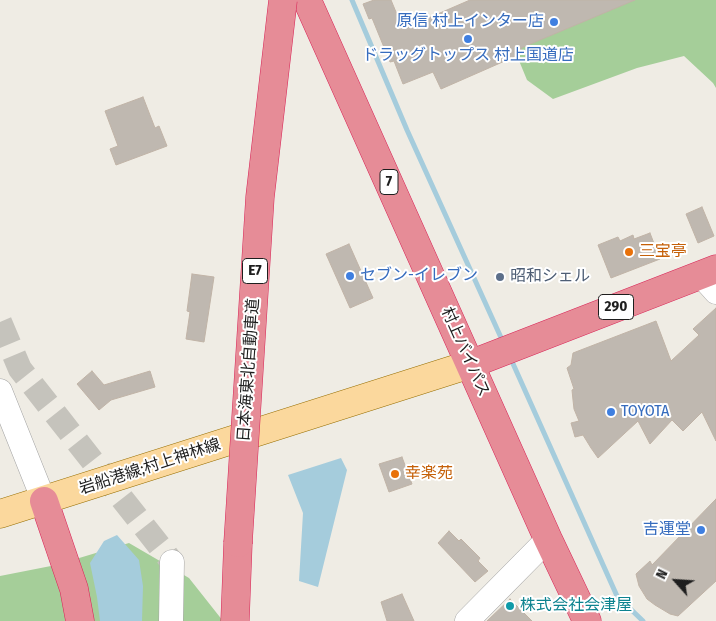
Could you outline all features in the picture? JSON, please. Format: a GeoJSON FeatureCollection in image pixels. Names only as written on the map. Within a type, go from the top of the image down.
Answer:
{"type":"FeatureCollection","features":[{"type":"Feature","properties":{"kind":"highway","name":"日本海東北自動車道"},"geometry":{"type":"LineString","coordinates":[[235,621],[238,543],[260,197],[283,0]]}},
{"type":"Feature","properties":{"kind":"highway","name":"村上バイパス"},"geometry":{"type":"LineString","coordinates":[[307,0],[548,539],[587,621]]}},
{"type":"Feature","properties":{"kind":"highway","name":"290"},"geometry":{"type":"LineString","coordinates":[[471,364],[711,278]]}},
{"type":"Feature","properties":{"kind":"highway"},"geometry":{"type":"LineString","coordinates":[[44,501],[65,621]]}},
{"type":"Feature","properties":{"kind":"highway"},"geometry":{"type":"LineString","coordinates":[[44,501],[74,589],[80,621]]}},
{"type":"Feature","properties":{"kind":"main road","name":"岩船港線;村上神林線"},"geometry":{"type":"LineString","coordinates":[[0,514],[471,364]]}},
{"type":"Feature","properties":{"kind":"street"},"geometry":{"type":"LineString","coordinates":[[0,391],[44,501]]}},
{"type":"Feature","properties":{"kind":"street"},"geometry":{"type":"LineString","coordinates":[[467,621],[548,539]]}},
{"type":"Feature","properties":{"kind":"street"},"geometry":{"type":"LineString","coordinates":[[171,621],[172,562]]}},
{"type":"Feature","properties":{"kind":"green space"},"geometry":{"type":"Polygon","coordinates":[[[494,0],[716,0],[716,88],[684,56],[637,68],[553,99],[527,80],[494,0]]]}},
{"type":"Feature","properties":{"kind":"green space"},"geometry":{"type":"Polygon","coordinates":[[[129,543],[189,578],[223,621],[0,621],[0,576],[56,565],[129,543]]]}},
{"type":"Feature","properties":{"kind":"water"},"geometry":{"type":"Polygon","coordinates":[[[341,458],[347,470],[318,587],[299,581],[303,513],[288,475],[341,458]]]}},
{"type":"Feature","properties":{"kind":"water"},"geometry":{"type":"Polygon","coordinates":[[[117,535],[139,560],[143,586],[142,621],[100,621],[90,563],[104,541],[117,535]]]}},
{"type":"Feature","properties":{"kind":"building"},"geometry":{"type":"Polygon","coordinates":[[[374,0],[391,0],[403,29],[470,0],[635,0],[521,48],[523,53],[441,89],[433,72],[403,84],[394,61],[390,62],[372,18],[369,19],[363,4],[374,0]]]}},
{"type":"Feature","properties":{"kind":"building"},"geometry":{"type":"Polygon","coordinates":[[[143,97],[155,128],[159,126],[167,146],[116,165],[110,149],[118,146],[105,111],[143,97]]]}},
{"type":"Feature","properties":{"kind":"building"},"geometry":{"type":"Polygon","coordinates":[[[702,207],[714,236],[698,243],[686,214],[702,207]]]}},
{"type":"Feature","properties":{"kind":"building","name":"三宝亭"},"geometry":{"type":"Polygon","coordinates":[[[650,233],[660,259],[611,278],[598,245],[618,237],[620,241],[633,235],[634,239],[650,233]]]}},
{"type":"Feature","properties":{"kind":"building","name":"セブン-イレブン"},"geometry":{"type":"Polygon","coordinates":[[[349,244],[373,298],[350,308],[326,254],[349,244]]]}},
{"type":"Feature","properties":{"kind":"building"},"geometry":{"type":"Polygon","coordinates":[[[192,274],[214,277],[204,342],[186,339],[190,312],[187,311],[192,274]]]}},
{"type":"Feature","properties":{"kind":"building"},"geometry":{"type":"Polygon","coordinates":[[[716,308],[716,441],[702,412],[683,431],[672,420],[650,444],[638,421],[598,458],[583,435],[575,437],[571,423],[579,421],[574,409],[572,390],[574,389],[567,368],[571,365],[573,353],[656,321],[671,361],[699,335],[693,329],[716,308]]]}},
{"type":"Feature","properties":{"kind":"building"},"geometry":{"type":"Polygon","coordinates":[[[92,371],[104,385],[150,371],[155,387],[111,400],[99,410],[77,384],[92,371]]]}},
{"type":"Feature","properties":{"kind":"building","name":"幸楽苑"},"geometry":{"type":"Polygon","coordinates":[[[402,457],[412,484],[389,492],[379,464],[402,457]]]}},
{"type":"Feature","properties":{"kind":"building","name":"吉運堂"},"geometry":{"type":"Polygon","coordinates":[[[716,499],[716,581],[678,616],[670,614],[647,599],[639,586],[636,574],[650,561],[652,565],[716,499]]]}},
{"type":"Feature","properties":{"kind":"building"},"geometry":{"type":"Polygon","coordinates":[[[449,531],[459,541],[461,539],[480,558],[478,561],[488,571],[475,582],[438,543],[449,531]]]}},
{"type":"Feature","properties":{"kind":"building"},"geometry":{"type":"Polygon","coordinates":[[[402,594],[414,621],[387,621],[381,602],[402,594]]]}},
{"type":"Feature","properties":{"kind":"building","name":"株式会社会津屋"},"geometry":{"type":"Polygon","coordinates":[[[510,599],[532,621],[487,621],[510,599]]]}},
{"type":"Feature","properties":{"kind":"waterway"},"geometry":{"type":"LineString","coordinates":[[352,0],[407,130],[503,342]]}},
{"type":"Feature","properties":{"kind":"waterway"},"geometry":{"type":"LineString","coordinates":[[510,357],[617,596],[643,621]]}},
{"type":"Feature","properties":{"kind":"tunnel"},"geometry":{"type":"LineString","coordinates":[[0,322],[20,369],[172,562]]}},
{"type":"Feature","properties":{"kind":"place","name":"原信 村上インター店"},"geometry":{"type":"Point","coordinates":[554,22]}},
{"type":"Feature","properties":{"kind":"place","name":"ドラッグトップス 村上国道店"},"geometry":{"type":"Point","coordinates":[468,39]}},
{"type":"Feature","properties":{"kind":"place","name":"三宝亭"},"geometry":{"type":"Point","coordinates":[629,252]}},
{"type":"Feature","properties":{"kind":"place","name":"セブン-イレブン"},"geometry":{"type":"Point","coordinates":[350,276]}},
{"type":"Feature","properties":{"kind":"place","name":"昭和シェル"},"geometry":{"type":"Point","coordinates":[500,277]}},
{"type":"Feature","properties":{"kind":"place","name":"TOYOTA"},"geometry":{"type":"Point","coordinates":[611,412]}},
{"type":"Feature","properties":{"kind":"place","name":"幸楽苑"},"geometry":{"type":"Point","coordinates":[395,474]}},
{"type":"Feature","properties":{"kind":"place","name":"吉運堂"},"geometry":{"type":"Point","coordinates":[701,530]}},
{"type":"Feature","properties":{"kind":"place","name":"株式会社会津屋"},"geometry":{"type":"Point","coordinates":[510,606]}}]}
